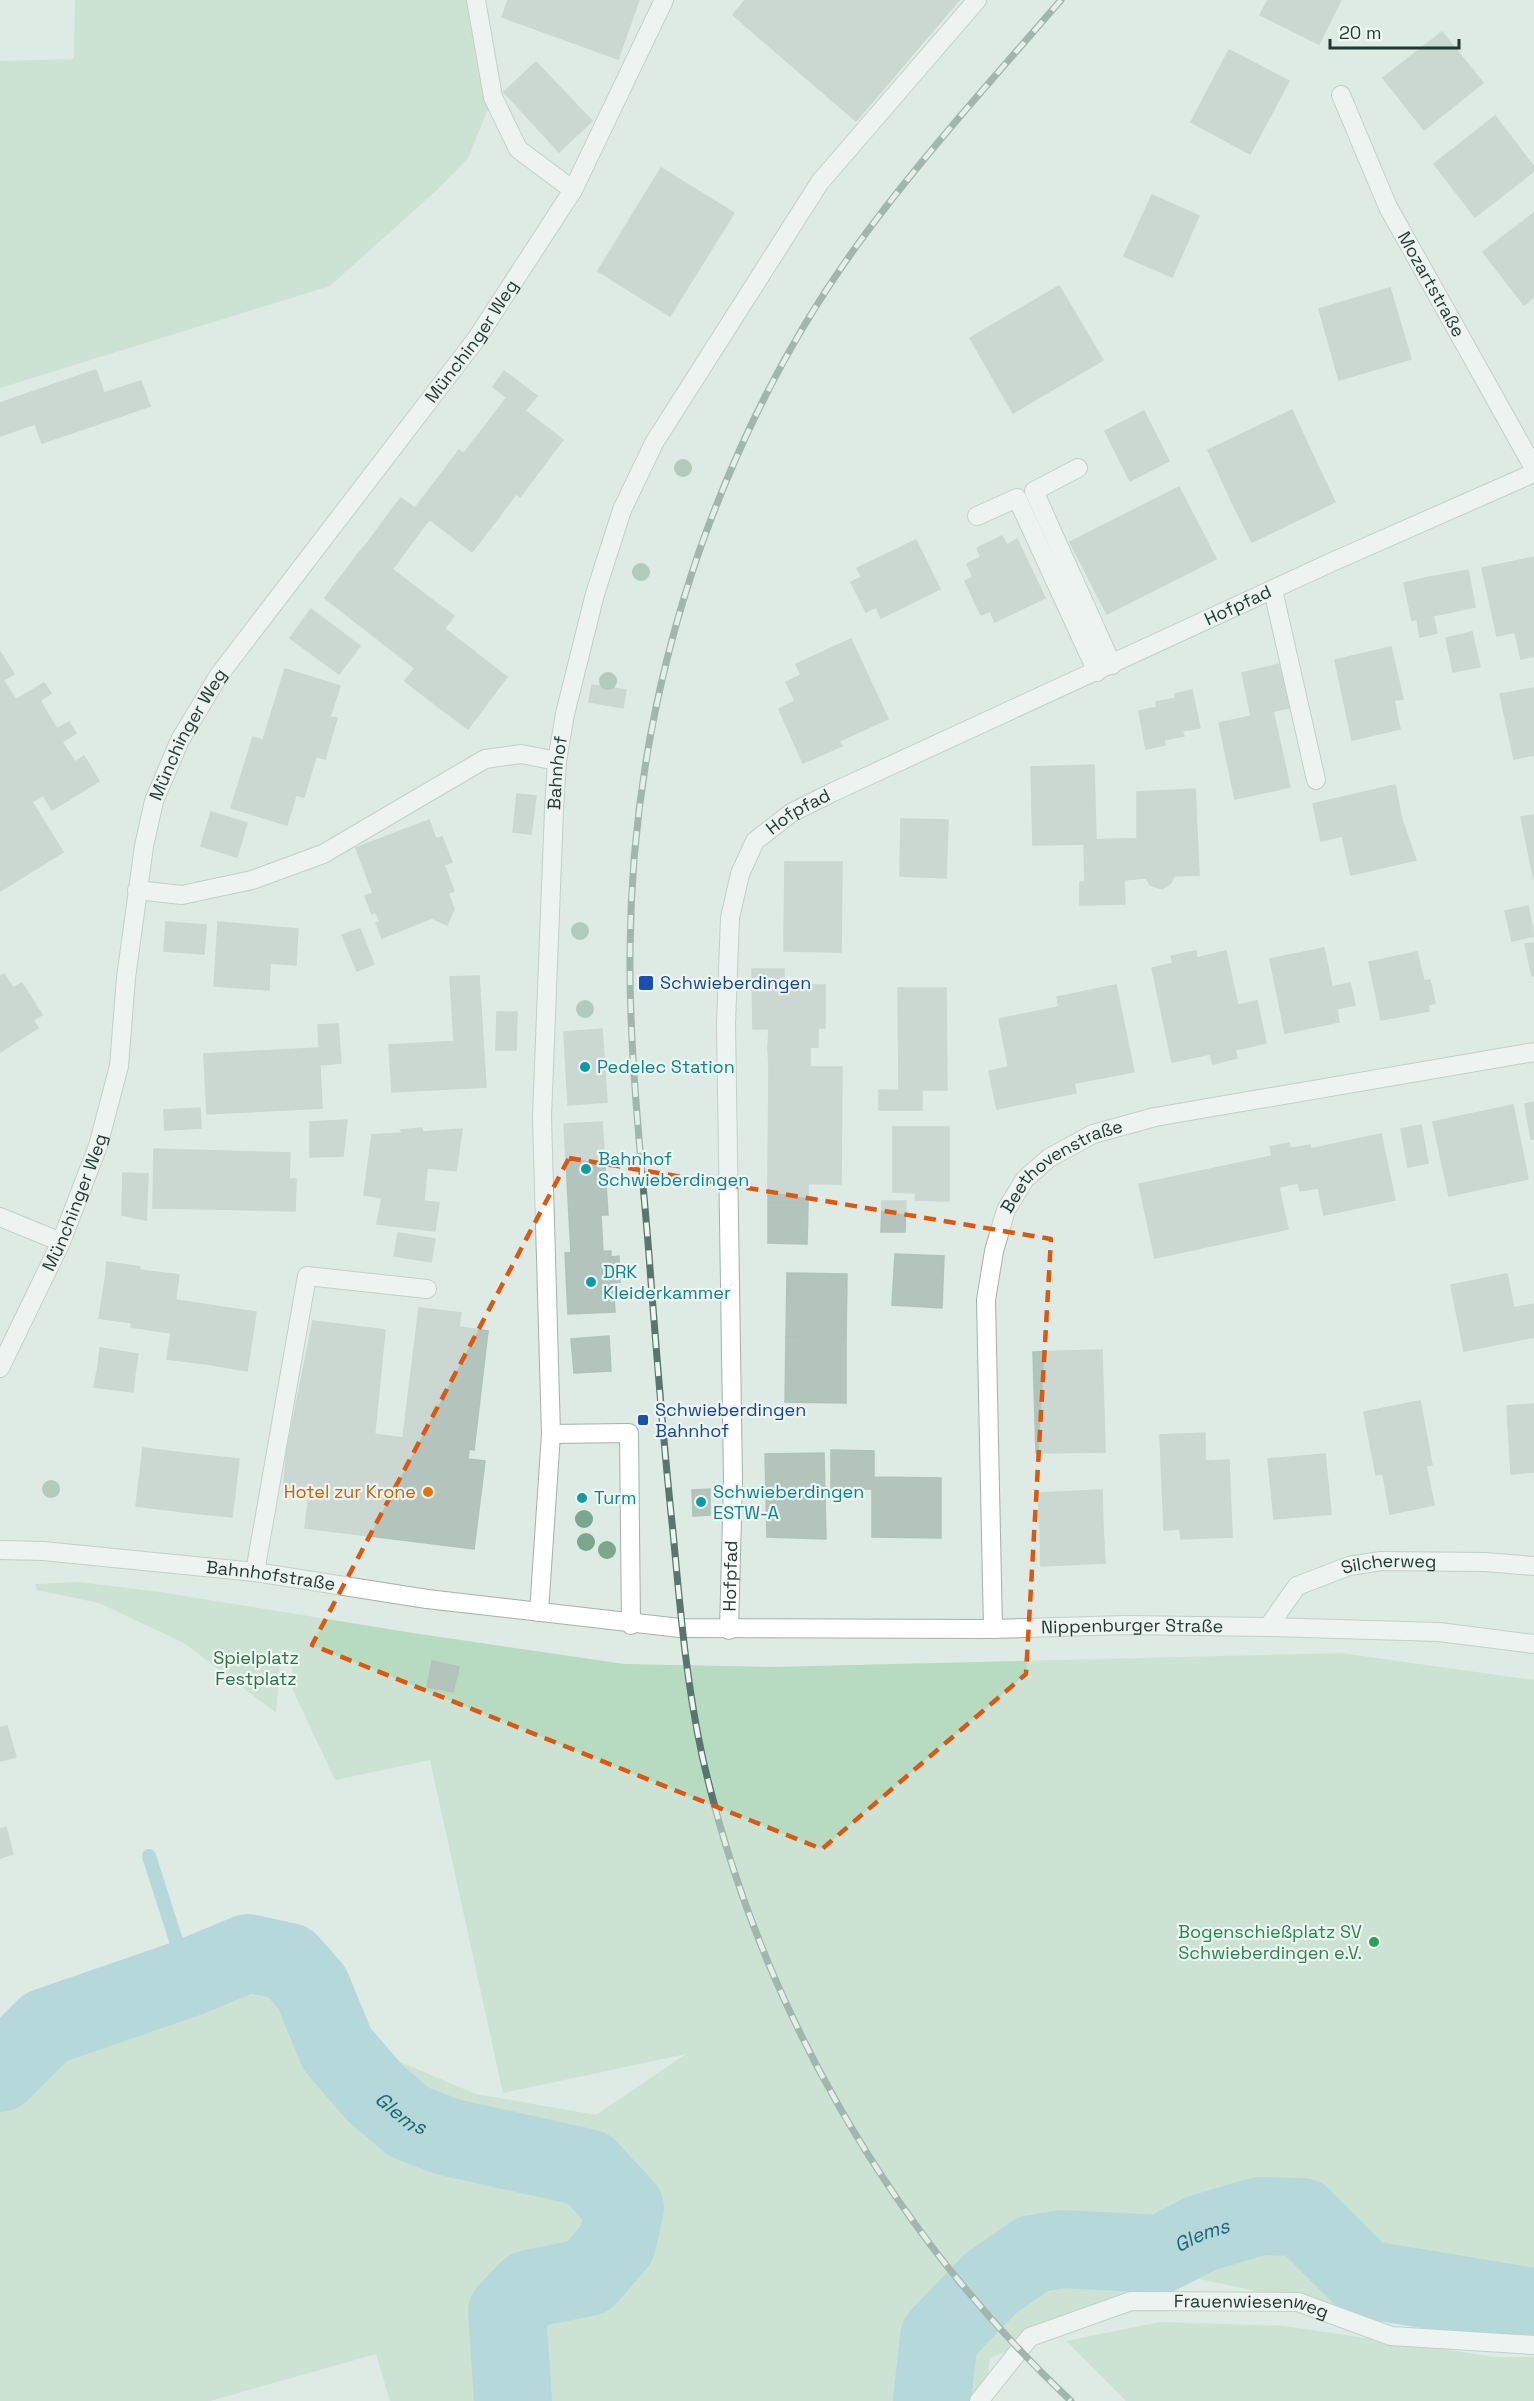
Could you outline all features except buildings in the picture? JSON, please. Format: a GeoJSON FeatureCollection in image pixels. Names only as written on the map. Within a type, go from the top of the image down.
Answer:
{"type":"FeatureCollection","features":[{"type":"Feature","properties":{"kind":"street"},"geometry":{"type":"LineString","coordinates":[[476,0],[493,97],[518,149],[573,190]]}},
{"type":"Feature","properties":{"kind":"street","name":"Münchinger Weg"},"geometry":{"type":"LineString","coordinates":[[0,1368],[61,1242],[98,1146],[119,1066],[137,890],[154,801],[180,740],[219,675],[477,338],[573,190],[664,0]]}},
{"type":"Feature","properties":{"kind":"street","name":"Bahnhof"},"geometry":{"type":"LineString","coordinates":[[551,1434],[542,1117],[557,760],[576,664],[595,594],[622,510],[654,443],[820,182],[977,0]]}},
{"type":"Feature","properties":{"kind":"street","name":"Mozartstraße"},"geometry":{"type":"LineString","coordinates":[[1341,95],[1388,207],[1534,468]]}},
{"type":"Feature","properties":{"kind":"street"},"geometry":{"type":"LineString","coordinates":[[1078,468],[1034,491],[1105,669]]}},
{"type":"Feature","properties":{"kind":"street","name":"Hofpfad"},"geometry":{"type":"LineString","coordinates":[[729,1630],[733,1480],[726,1024],[730,918],[740,874],[755,841],[791,813],[1273,590],[1534,473]]}},
{"type":"Feature","properties":{"kind":"street"},"geometry":{"type":"LineString","coordinates":[[977,516],[1017,498],[1105,669]]}},
{"type":"Feature","properties":{"kind":"street"},"geometry":{"type":"LineString","coordinates":[[1273,590],[1316,780]]}},
{"type":"Feature","properties":{"kind":"street"},"geometry":{"type":"LineString","coordinates":[[137,890],[182,896],[252,880],[324,854],[485,759],[521,754],[557,760]]}},
{"type":"Feature","properties":{"kind":"street","name":"Beethovenstraße"},"geometry":{"type":"LineString","coordinates":[[993,1629],[986,1300],[994,1251],[1006,1210],[1025,1179],[1049,1158],[1093,1134],[1155,1117],[1534,1052]]}},
{"type":"Feature","properties":{"kind":"street"},"geometry":{"type":"LineString","coordinates":[[0,1217],[61,1242]]}},
{"type":"Feature","properties":{"kind":"street"},"geometry":{"type":"LineString","coordinates":[[255,1572],[307,1276],[427,1289]]}},
{"type":"Feature","properties":{"kind":"street"},"geometry":{"type":"LineString","coordinates":[[539,1612],[551,1434],[629,1433],[631,1625]]}},
{"type":"Feature","properties":{"kind":"street","name":"Bahnhofstraße"},"geometry":{"type":"LineString","coordinates":[[0,1550],[43,1551],[255,1572],[427,1599],[631,1625],[729,1630]]}},
{"type":"Feature","properties":{"kind":"street","name":"Silcherweg"},"geometry":{"type":"LineString","coordinates":[[1268,1627],[1297,1586],[1348,1566],[1381,1561],[1485,1562],[1534,1566]]}},
{"type":"Feature","properties":{"kind":"street","name":"Nippenburger Straße"},"geometry":{"type":"LineString","coordinates":[[729,1630],[993,1629],[1125,1625],[1268,1627],[1439,1632],[1534,1644]]}},
{"type":"Feature","properties":{"kind":"street","name":"Frauenwiesenweg"},"geometry":{"type":"LineString","coordinates":[[979,2401],[1030,2337],[1131,2301],[1298,2302],[1391,2336],[1534,2345]]}},
{"type":"Feature","properties":{"kind":"highlighted area"},"geometry":{"type":"Polygon","coordinates":[[[569,1158],[1051,1239],[1026,1674],[822,1849],[312,1645],[569,1158]]]}},
{"type":"Feature","properties":{"kind":"green space"},"geometry":{"type":"Polygon","coordinates":[[[75,0],[476,0],[493,97],[468,158],[437,190],[330,286],[0,388],[0,61],[74,59],[75,0]]]}},
{"type":"Feature","properties":{"kind":"green space","name":"Spielplatz Festplatz"},"geometry":{"type":"Polygon","coordinates":[[[78,1582],[160,1592],[624,1664],[772,1667],[1341,1653],[1534,1680],[1534,2330],[1412,2325],[1195,2278],[990,2358],[985,2401],[390,2401],[376,2354],[210,2401],[0,2401],[0,2039],[81,1976],[250,1918],[318,1943],[384,2055],[476,2094],[596,2115],[686,2054],[503,2093],[430,1760],[335,1780],[291,1686],[294,1652],[281,1650],[276,1713],[184,1643],[99,1603],[37,1590],[35,1584],[78,1582]]]}},
{"type":"Feature","properties":{"kind":"green space"},"geometry":{"type":"Polygon","coordinates":[[[1160,2322],[1284,2326],[1495,2357],[1534,2357],[1534,2401],[1126,2401],[1066,2341],[1160,2322]]]}},
{"type":"Feature","properties":{"kind":"waterway"},"geometry":{"type":"LineString","coordinates":[[149,1856],[188,1978]]}},
{"type":"Feature","properties":{"kind":"waterway","name":"Glems"},"geometry":{"type":"LineString","coordinates":[[0,2073],[46,2027],[188,1978],[248,1953],[289,1962],[312,1988],[337,2049],[375,2093],[409,2122],[448,2137],[588,2168],[625,2208],[617,2243],[588,2277],[529,2289],[507,2312],[513,2401]]}},
{"type":"Feature","properties":{"kind":"waterway","name":"Glems"},"geometry":{"type":"LineString","coordinates":[[932,2401],[939,2337],[991,2283],[1033,2254],[1062,2249],[1161,2254],[1202,2233],[1260,2216],[1302,2217],[1364,2279],[1534,2307]]}},
{"type":"Feature","properties":{"kind":"railway"},"geometry":{"type":"LineString","coordinates":[[1061,0],[931,151],[858,244],[810,315],[768,391],[731,469],[684,598],[670,647],[648,747],[631,900],[630,989],[636,1103],[681,1616],[696,1727],[726,1846],[757,1935],[795,2022],[838,2105],[888,2186],[944,2262],[1005,2334],[1071,2401]]}},
{"type":"Feature","properties":{"kind":"place","name":"Schwieberdingen"},"geometry":{"type":"Point","coordinates":[646,983]}},
{"type":"Feature","properties":{"kind":"place","name":"Pedelec Station"},"geometry":{"type":"Point","coordinates":[585,1067]}},
{"type":"Feature","properties":{"kind":"place","name":"Bahnhof Schwieberdingen"},"geometry":{"type":"Point","coordinates":[586,1169]}},
{"type":"Feature","properties":{"kind":"place","name":"DRK Kleiderkammer"},"geometry":{"type":"Point","coordinates":[591,1282]}},
{"type":"Feature","properties":{"kind":"place","name":"Schwieberdingen Bahnhof"},"geometry":{"type":"Point","coordinates":[643,1420]}},
{"type":"Feature","properties":{"kind":"place","name":"Hotel zur Krone"},"geometry":{"type":"Point","coordinates":[428,1492]}},
{"type":"Feature","properties":{"kind":"place","name":"Turm"},"geometry":{"type":"Point","coordinates":[582,1498]}},
{"type":"Feature","properties":{"kind":"place","name":"Schwieberdingen ESTW-A"},"geometry":{"type":"Point","coordinates":[701,1502]}},
{"type":"Feature","properties":{"kind":"place","name":"Bogenschießplatz SV Schwieberdingen e.V."},"geometry":{"type":"Point","coordinates":[1374,1942]}}]}
